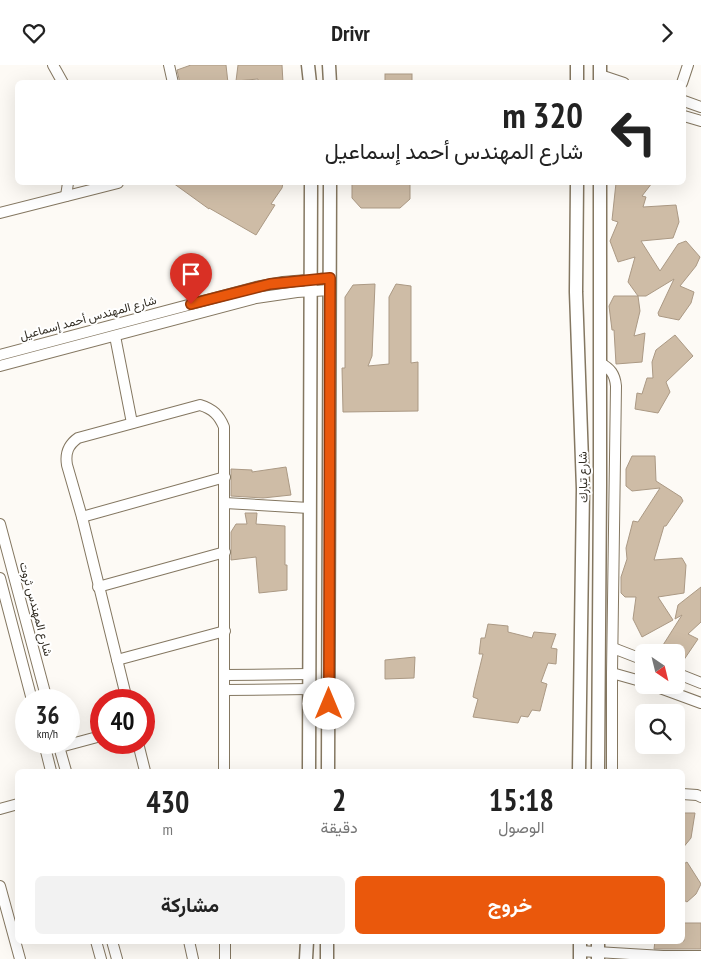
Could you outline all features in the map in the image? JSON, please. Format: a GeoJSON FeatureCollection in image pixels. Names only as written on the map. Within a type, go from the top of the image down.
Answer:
{"type":"FeatureCollection","features":[{"type":"Feature","properties":{"kind":"street"},"geometry":{"type":"LineString","coordinates":[[53,65],[61,80]]}},
{"type":"Feature","properties":{"kind":"street"},"geometry":{"type":"LineString","coordinates":[[169,65],[173,80]]}},
{"type":"Feature","properties":{"kind":"street"},"geometry":{"type":"LineString","coordinates":[[308,65],[310,80]]}},
{"type":"Feature","properties":{"kind":"street"},"geometry":{"type":"LineString","coordinates":[[329,65],[330,80]]}},
{"type":"Feature","properties":{"kind":"street"},"geometry":{"type":"LineString","coordinates":[[577,65],[577,80]]}},
{"type":"Feature","properties":{"kind":"street"},"geometry":{"type":"LineString","coordinates":[[683,80],[688,65]]}},
{"type":"Feature","properties":{"kind":"street"},"geometry":{"type":"LineString","coordinates":[[600,74],[616,80]]}},
{"type":"Feature","properties":{"kind":"street"},"geometry":{"type":"LineString","coordinates":[[686,102],[701,107]]}},
{"type":"Feature","properties":{"kind":"street"},"geometry":{"type":"LineString","coordinates":[[686,117],[701,121]]}},
{"type":"Feature","properties":{"kind":"street"},"geometry":{"type":"LineString","coordinates":[[66,196],[68,185]]}},
{"type":"Feature","properties":{"kind":"street"},"geometry":{"type":"LineString","coordinates":[[0,213],[110,185]]}},
{"type":"Feature","properties":{"kind":"street"},"geometry":{"type":"LineString","coordinates":[[310,769],[311,185]]}},
{"type":"Feature","properties":{"kind":"street"},"geometry":{"type":"LineString","coordinates":[[328,769],[330,185]]}},
{"type":"Feature","properties":{"kind":"street","name":"شارع تبارك"},"geometry":{"type":"LineString","coordinates":[[576,185],[576,293],[583,489],[579,769]]}},
{"type":"Feature","properties":{"kind":"street","name":"شارع تبارك"},"geometry":{"type":"LineString","coordinates":[[598,769],[600,185]]}},
{"type":"Feature","properties":{"kind":"street","name":"شارع المهندس أحمد إسماعيل"},"geometry":{"type":"LineString","coordinates":[[0,355],[242,290],[270,284],[330,284]]}},
{"type":"Feature","properties":{"kind":"street","name":"شارع المهندس أحمد إسماعيل"},"geometry":{"type":"LineString","coordinates":[[0,366],[311,285]]}},
{"type":"Feature","properties":{"kind":"street"},"geometry":{"type":"LineString","coordinates":[[115,336],[132,423]]}},
{"type":"Feature","properties":{"kind":"street"},"geometry":{"type":"LineString","coordinates":[[600,363],[607,366],[612,372],[616,386],[612,769]]}},
{"type":"Feature","properties":{"kind":"street"},"geometry":{"type":"LineString","coordinates":[[124,689],[82,517],[67,465],[67,449],[78,438],[200,405],[208,407],[221,419],[224,427],[224,769]]}},
{"type":"Feature","properties":{"kind":"street"},"geometry":{"type":"LineString","coordinates":[[82,517],[225,477]]}},
{"type":"Feature","properties":{"kind":"street"},"geometry":{"type":"LineString","coordinates":[[225,503],[309,508]]}},
{"type":"Feature","properties":{"kind":"street","name":"شارع المهندس ثروت"},"geometry":{"type":"LineString","coordinates":[[0,525],[44,689]]}},
{"type":"Feature","properties":{"kind":"street"},"geometry":{"type":"LineString","coordinates":[[98,587],[225,552]]}},
{"type":"Feature","properties":{"kind":"street"},"geometry":{"type":"LineString","coordinates":[[309,563],[329,563]]}},
{"type":"Feature","properties":{"kind":"street"},"geometry":{"type":"LineString","coordinates":[[0,578],[29,689]]}},
{"type":"Feature","properties":{"kind":"street"},"geometry":{"type":"LineString","coordinates":[[117,660],[225,631]]}},
{"type":"Feature","properties":{"kind":"street"},"geometry":{"type":"LineString","coordinates":[[614,648],[635,656]]}},
{"type":"Feature","properties":{"kind":"street"},"geometry":{"type":"LineString","coordinates":[[612,673],[635,679]]}},
{"type":"Feature","properties":{"kind":"street"},"geometry":{"type":"LineString","coordinates":[[225,675],[310,674]]}},
{"type":"Feature","properties":{"kind":"street"},"geometry":{"type":"LineString","coordinates":[[685,677],[701,683]]}},
{"type":"Feature","properties":{"kind":"street"},"geometry":{"type":"LineString","coordinates":[[225,690],[310,689]]}},
{"type":"Feature","properties":{"kind":"street"},"geometry":{"type":"LineString","coordinates":[[676,694],[701,703]]}},
{"type":"Feature","properties":{"kind":"street"},"geometry":{"type":"LineString","coordinates":[[47,754],[50,769]]}},
{"type":"Feature","properties":{"kind":"street"},"geometry":{"type":"LineString","coordinates":[[61,754],[65,769]]}},
{"type":"Feature","properties":{"kind":"street"},"geometry":{"type":"LineString","coordinates":[[141,754],[144,769]]}},
{"type":"Feature","properties":{"kind":"street"},"geometry":{"type":"LineString","coordinates":[[685,794],[701,797]]}},
{"type":"Feature","properties":{"kind":"street"},"geometry":{"type":"LineString","coordinates":[[0,809],[15,805]]}},
{"type":"Feature","properties":{"kind":"street"},"geometry":{"type":"LineString","coordinates":[[0,889],[15,942]]}},
{"type":"Feature","properties":{"kind":"street"},"geometry":{"type":"LineString","coordinates":[[16,944],[20,959]]}},
{"type":"Feature","properties":{"kind":"street"},"geometry":{"type":"LineString","coordinates":[[97,944],[101,959]]}},
{"type":"Feature","properties":{"kind":"street"},"geometry":{"type":"LineString","coordinates":[[113,944],[117,959]]}},
{"type":"Feature","properties":{"kind":"street"},"geometry":{"type":"LineString","coordinates":[[190,944],[193,959]]}},
{"type":"Feature","properties":{"kind":"street"},"geometry":{"type":"LineString","coordinates":[[225,944],[225,959]]}},
{"type":"Feature","properties":{"kind":"street"},"geometry":{"type":"LineString","coordinates":[[306,959],[307,944]]}},
{"type":"Feature","properties":{"kind":"street"},"geometry":{"type":"LineString","coordinates":[[327,944],[327,959]]}},
{"type":"Feature","properties":{"kind":"street"},"geometry":{"type":"LineString","coordinates":[[580,951],[663,956],[701,956]]}},
{"type":"Feature","properties":{"kind":"building"},"geometry":{"type":"Polygon","coordinates":[[[191,65],[226,65],[228,80],[179,80],[177,70],[191,65]]]}},
{"type":"Feature","properties":{"kind":"building"},"geometry":{"type":"Polygon","coordinates":[[[238,65],[282,65],[283,80],[236,80],[238,65]]]}},
{"type":"Feature","properties":{"kind":"building"},"geometry":{"type":"Polygon","coordinates":[[[385,74],[412,74],[412,80],[385,80],[385,74]]]}},
{"type":"Feature","properties":{"kind":"building"},"geometry":{"type":"Polygon","coordinates":[[[176,185],[283,185],[271,204],[275,205],[256,235],[209,209],[176,185]]]}},
{"type":"Feature","properties":{"kind":"building"},"geometry":{"type":"Polygon","coordinates":[[[352,185],[410,185],[410,199],[400,208],[361,208],[352,198],[352,185]]]}},
{"type":"Feature","properties":{"kind":"building"},"geometry":{"type":"Polygon","coordinates":[[[616,185],[650,185],[642,196],[646,197],[643,207],[676,205],[679,222],[673,238],[641,241],[660,271],[678,244],[686,241],[700,257],[696,266],[680,286],[694,292],[691,303],[679,320],[659,316],[658,313],[674,279],[646,296],[638,296],[628,282],[635,257],[618,262],[610,241],[618,222],[612,220],[616,185]]]}},
{"type":"Feature","properties":{"kind":"building"},"geometry":{"type":"Polygon","coordinates":[[[375,284],[372,356],[368,366],[389,364],[389,297],[396,284],[411,286],[411,363],[418,362],[418,411],[343,412],[342,368],[345,368],[345,297],[353,285],[375,284]]]}},
{"type":"Feature","properties":{"kind":"building"},"geometry":{"type":"Polygon","coordinates":[[[614,296],[638,296],[640,311],[634,336],[645,333],[642,362],[616,364],[614,330],[612,330],[609,306],[614,296]]]}},
{"type":"Feature","properties":{"kind":"building"},"geometry":{"type":"Polygon","coordinates":[[[675,335],[693,356],[666,382],[670,392],[658,413],[635,409],[637,393],[642,394],[647,378],[653,378],[652,362],[656,350],[675,335]]]}},
{"type":"Feature","properties":{"kind":"building"},"geometry":{"type":"Polygon","coordinates":[[[632,456],[655,456],[656,481],[681,497],[683,501],[666,526],[664,526],[654,560],[682,558],[686,565],[684,593],[658,597],[673,620],[642,637],[633,619],[636,597],[625,597],[621,593],[621,577],[627,559],[626,548],[633,521],[638,522],[660,488],[632,491],[626,486],[626,469],[632,456]]]}},
{"type":"Feature","properties":{"kind":"building"},"geometry":{"type":"Polygon","coordinates":[[[286,467],[291,495],[263,498],[231,496],[231,469],[252,470],[252,472],[286,467]]]}},
{"type":"Feature","properties":{"kind":"building"},"geometry":{"type":"Polygon","coordinates":[[[245,513],[257,513],[256,524],[285,526],[287,590],[259,593],[256,557],[231,560],[231,532],[236,524],[247,524],[245,513]]]}},
{"type":"Feature","properties":{"kind":"building"},"geometry":{"type":"Polygon","coordinates":[[[701,587],[701,622],[688,634],[698,639],[685,658],[685,644],[664,644],[682,615],[675,619],[678,605],[701,587]]]}},
{"type":"Feature","properties":{"kind":"building"},"geometry":{"type":"Polygon","coordinates":[[[488,624],[508,626],[508,632],[532,638],[534,632],[556,634],[551,648],[557,649],[556,664],[548,663],[541,682],[547,684],[540,711],[532,710],[528,717],[521,716],[518,723],[473,717],[478,699],[473,697],[483,654],[479,654],[481,638],[485,638],[488,624]]]}},
{"type":"Feature","properties":{"kind":"building"},"geometry":{"type":"Polygon","coordinates":[[[415,657],[414,678],[385,679],[385,660],[415,657]]]}},
{"type":"Feature","properties":{"kind":"building"},"geometry":{"type":"Polygon","coordinates":[[[685,813],[695,813],[691,838],[685,845],[685,813]]]}},
{"type":"Feature","properties":{"kind":"building"},"geometry":{"type":"Polygon","coordinates":[[[687,862],[701,884],[696,894],[687,902],[685,901],[685,863],[687,862]]]}},
{"type":"Feature","properties":{"kind":"building"},"geometry":{"type":"Polygon","coordinates":[[[685,923],[701,923],[701,949],[654,949],[655,944],[685,944],[685,923]]]}},
{"type":"Feature","properties":{"kind":"route"},"geometry":{"type":"LineString","coordinates":[[191,304],[270,284],[330,278],[329,704]]}}]}
